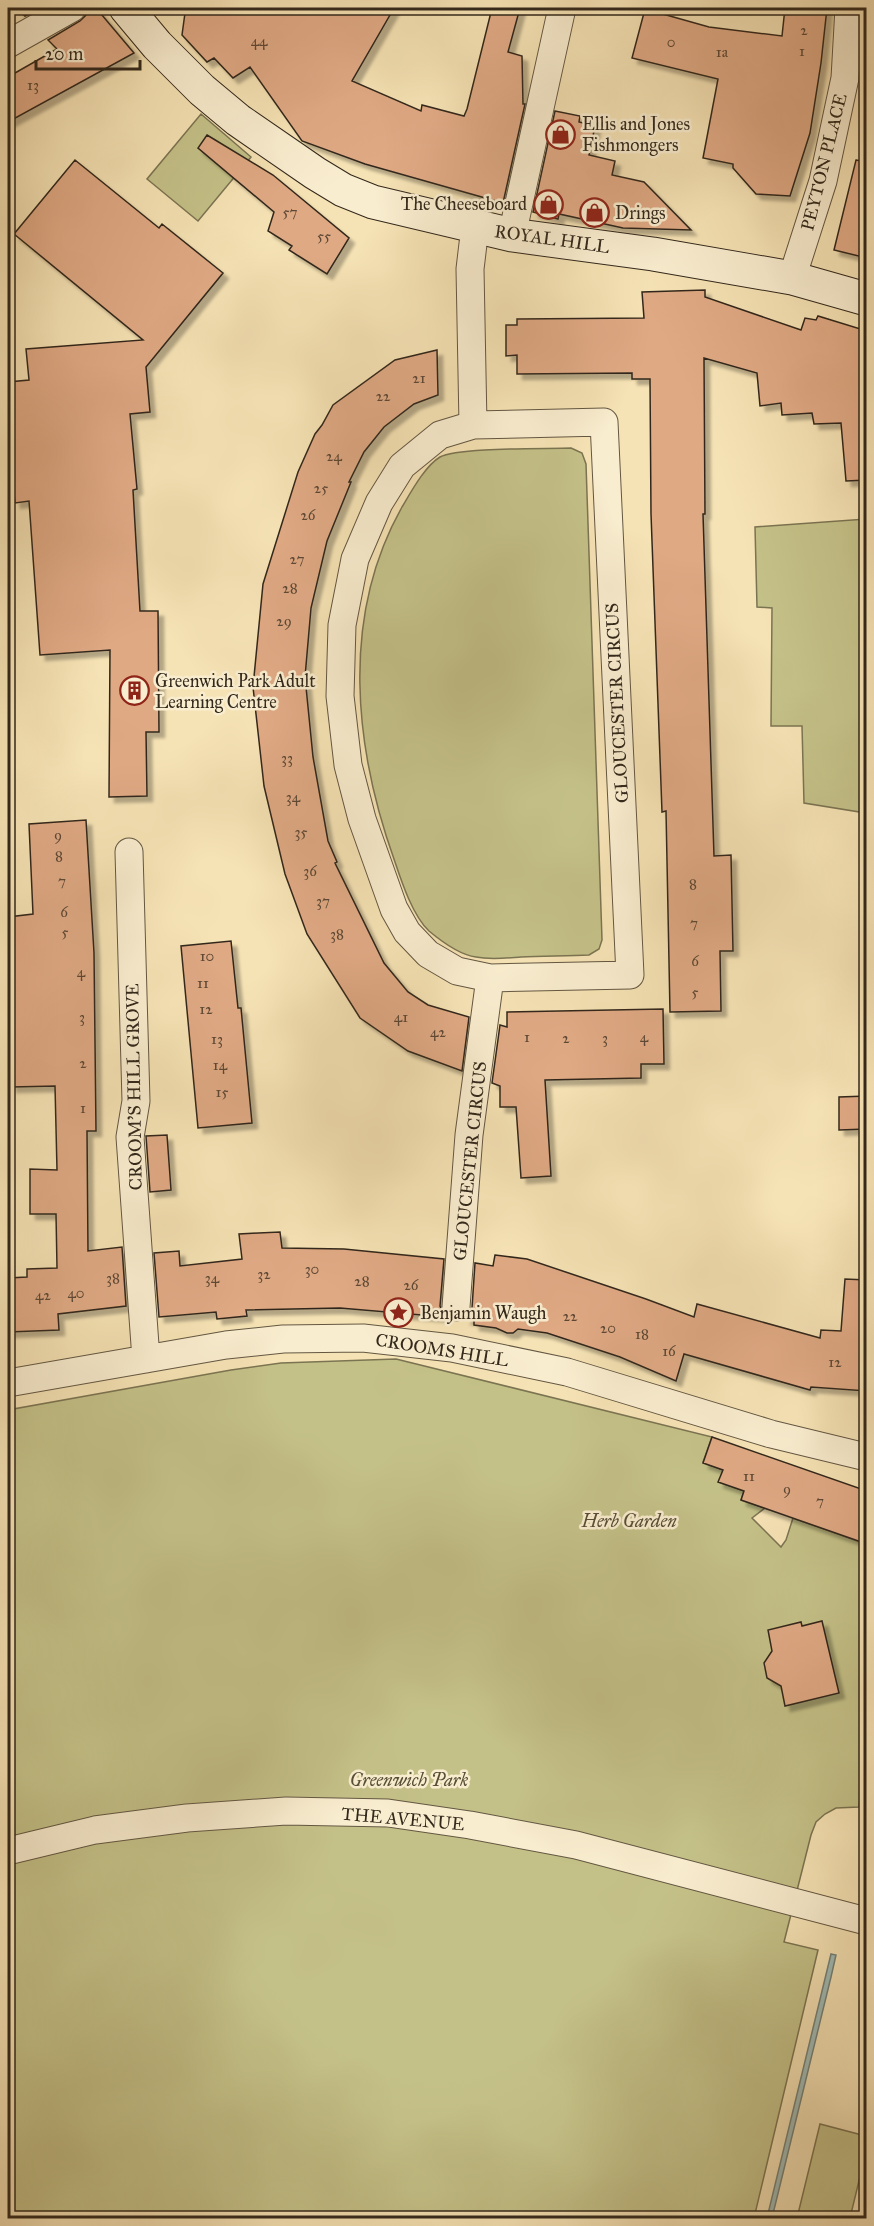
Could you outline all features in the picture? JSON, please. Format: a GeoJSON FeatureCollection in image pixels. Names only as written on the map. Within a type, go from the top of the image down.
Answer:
{"type":"FeatureCollection","features":[{"type":"Feature","properties":{"kind":"main road","name":"ROYAL HILL"},"geometry":{"type":"LineString","coordinates":[[126,8],[157,45],[202,90],[238,120],[343,190],[373,202],[512,235],[653,254],[792,278],[867,299]]}},
{"type":"Feature","properties":{"kind":"street"},"geometry":{"type":"LineString","coordinates":[[8,44],[72,8]]}},
{"type":"Feature","properties":{"kind":"street"},"geometry":{"type":"LineString","coordinates":[[512,235],[562,8]]}},
{"type":"Feature","properties":{"kind":"street","name":"PEYTON PLACE"},"geometry":{"type":"LineString","coordinates":[[792,278],[823,182],[843,89],[849,8]]}},
{"type":"Feature","properties":{"kind":"street"},"geometry":{"type":"LineString","coordinates":[[473,425],[470,269],[475,227]]}},
{"type":"Feature","properties":{"kind":"street","name":"GLOUCESTER CIRCUS"},"geometry":{"type":"LineString","coordinates":[[604,422],[630,975],[490,978],[458,971],[428,954],[407,932],[394,909],[362,819],[348,765],[340,696],[342,625],[355,559],[379,503],[402,465],[440,435],[473,425],[604,422]]}},
{"type":"Feature","properties":{"kind":"street","name":"CROOM'S HILL GROVE"},"geometry":{"type":"LineString","coordinates":[[129,852],[136,1101],[130,1137],[146,1359]]}},
{"type":"Feature","properties":{"kind":"street","name":"GLOUCESTER CIRCUS"},"geometry":{"type":"LineString","coordinates":[[456,1307],[470,1135],[490,978]]}},
{"type":"Feature","properties":{"kind":"street","name":"CROOMS HILL"},"geometry":{"type":"LineString","coordinates":[[8,1383],[226,1345],[283,1338],[363,1338],[452,1348],[567,1372],[771,1434],[867,1457]]}},
{"type":"Feature","properties":{"kind":"street","name":"THE AVENUE"},"geometry":{"type":"LineString","coordinates":[[8,1851],[95,1830],[187,1818],[286,1811],[388,1813],[470,1825],[576,1845],[867,1922]]}},
{"type":"Feature","properties":{"kind":"green space"},"geometry":{"type":"Polygon","coordinates":[[[201,114],[251,157],[198,221],[147,179],[201,114]]]}},
{"type":"Feature","properties":{"kind":"green space"},"geometry":{"type":"Polygon","coordinates":[[[571,448],[582,453],[586,464],[602,940],[599,949],[589,955],[476,957],[451,947],[423,925],[405,889],[381,819],[370,774],[363,729],[360,683],[362,638],[369,593],[382,549],[402,507],[434,461],[449,454],[482,450],[571,448]]]}},
{"type":"Feature","properties":{"kind":"green space"},"geometry":{"type":"Polygon","coordinates":[[[866,519],[866,813],[804,803],[802,726],[771,726],[772,608],[757,607],[755,527],[866,519]]]}},
{"type":"Feature","properties":{"kind":"green space","name":"Greenwich Park"},"geometry":{"type":"Polygon","coordinates":[[[396,1359],[712,1437],[703,1462],[723,1470],[719,1482],[744,1491],[741,1500],[765,1508],[752,1518],[781,1547],[786,1540],[793,1518],[866,1544],[866,1746],[859,1807],[836,1808],[825,1814],[816,1822],[811,1835],[784,1942],[818,1950],[754,2218],[8,2218],[8,1410],[281,1363],[396,1359]]]}},
{"type":"Feature","properties":{"kind":"green space"},"geometry":{"type":"Polygon","coordinates":[[[866,2117],[866,2152],[850,2218],[797,2218],[820,2124],[862,2135],[866,2117]]]}},
{"type":"Feature","properties":{"kind":"water"},"geometry":{"type":"Polygon","coordinates":[[[831,1954],[836,1955],[831,1977],[772,2218],[767,2218],[831,1954]]]}},
{"type":"Feature","properties":{"kind":"building"},"geometry":{"type":"Polygon","coordinates":[[[17,8],[41,8],[25,16],[17,8]]]}},
{"type":"Feature","properties":{"kind":"building"},"geometry":{"type":"Polygon","coordinates":[[[88,8],[96,8],[134,53],[8,122],[8,77],[57,49],[48,40],[80,21],[86,15],[88,8]]]}},
{"type":"Feature","properties":{"kind":"building"},"geometry":{"type":"Polygon","coordinates":[[[194,8],[394,8],[352,81],[421,111],[422,105],[464,116],[492,8],[520,8],[508,52],[522,56],[523,104],[525,104],[503,203],[365,164],[302,141],[250,67],[233,78],[214,58],[207,62],[182,35],[185,13],[194,8]]]}},
{"type":"Feature","properties":{"kind":"building"},"geometry":{"type":"Polygon","coordinates":[[[785,8],[827,8],[821,63],[810,133],[790,196],[756,194],[733,168],[733,164],[703,158],[718,79],[632,58],[645,9],[709,27],[782,36],[785,8]]]}},
{"type":"Feature","properties":{"kind":"building"},"geometry":{"type":"Polygon","coordinates":[[[555,111],[580,116],[579,122],[595,126],[589,155],[615,161],[612,175],[644,182],[691,230],[623,228],[559,214],[558,219],[533,212],[555,111]]]}},
{"type":"Feature","properties":{"kind":"building"},"geometry":{"type":"Polygon","coordinates":[[[207,135],[273,175],[349,238],[327,274],[289,250],[292,246],[268,231],[274,212],[198,148],[207,135]]]}},
{"type":"Feature","properties":{"kind":"building"},"geometry":{"type":"Polygon","coordinates":[[[75,160],[159,228],[162,224],[223,273],[146,367],[150,412],[130,414],[137,489],[133,490],[140,611],[158,611],[159,732],[146,732],[147,796],[109,797],[110,650],[40,655],[29,501],[15,503],[8,434],[8,382],[29,380],[26,349],[143,340],[14,234],[75,160]]]}},
{"type":"Feature","properties":{"kind":"building"},"geometry":{"type":"Polygon","coordinates":[[[856,160],[867,162],[867,258],[834,250],[856,160]]]}},
{"type":"Feature","properties":{"kind":"building"},"geometry":{"type":"Polygon","coordinates":[[[705,290],[705,297],[801,330],[805,318],[816,320],[818,316],[867,331],[867,480],[846,481],[841,423],[814,424],[812,413],[782,415],[781,403],[760,406],[757,373],[704,358],[705,514],[703,514],[714,856],[731,855],[733,951],[720,951],[721,1011],[670,1012],[666,811],[662,812],[651,514],[650,379],[632,379],[632,373],[517,374],[517,355],[506,356],[506,325],[517,325],[517,319],[644,318],[642,292],[705,290]]]}},
{"type":"Feature","properties":{"kind":"building"},"geometry":{"type":"Polygon","coordinates":[[[437,350],[438,395],[414,404],[384,427],[364,452],[349,482],[351,482],[327,541],[311,608],[305,677],[313,757],[328,841],[337,862],[335,863],[384,963],[408,992],[428,1005],[469,1017],[462,1071],[408,1051],[360,1018],[307,934],[285,874],[264,786],[253,687],[263,584],[298,472],[315,434],[333,405],[395,360],[437,350]]]}},
{"type":"Feature","properties":{"kind":"building"},"geometry":{"type":"Polygon","coordinates":[[[86,820],[94,953],[96,1131],[87,1131],[88,1251],[122,1247],[126,1306],[58,1314],[59,1330],[8,1332],[8,1278],[27,1277],[27,1269],[57,1268],[56,1214],[30,1214],[30,1169],[57,1170],[55,1086],[11,1087],[8,917],[33,914],[29,824],[86,820]]]}},
{"type":"Feature","properties":{"kind":"building"},"geometry":{"type":"Polygon","coordinates":[[[231,941],[238,1008],[241,1008],[252,1123],[198,1128],[181,946],[231,941]]]}},
{"type":"Feature","properties":{"kind":"building"},"geometry":{"type":"Polygon","coordinates":[[[663,1009],[664,1064],[641,1064],[641,1078],[545,1080],[551,1176],[521,1178],[516,1107],[500,1107],[500,1086],[492,1083],[500,1025],[507,1027],[507,1012],[663,1009]]]}},
{"type":"Feature","properties":{"kind":"building"},"geometry":{"type":"Polygon","coordinates":[[[867,1096],[867,1129],[839,1130],[839,1097],[867,1096]]]}},
{"type":"Feature","properties":{"kind":"building"},"geometry":{"type":"Polygon","coordinates":[[[167,1135],[171,1190],[150,1192],[146,1136],[167,1135]]]}},
{"type":"Feature","properties":{"kind":"building"},"geometry":{"type":"Polygon","coordinates":[[[280,1232],[282,1248],[344,1249],[444,1259],[440,1306],[445,1317],[340,1308],[246,1310],[247,1316],[217,1319],[216,1312],[159,1317],[154,1253],[179,1251],[180,1266],[242,1259],[239,1234],[280,1232]]]}},
{"type":"Feature","properties":{"kind":"building"},"geometry":{"type":"Polygon","coordinates":[[[495,1255],[527,1259],[694,1317],[697,1304],[820,1338],[821,1330],[841,1331],[845,1279],[867,1280],[867,1391],[811,1387],[810,1390],[684,1354],[676,1381],[620,1357],[547,1333],[518,1329],[513,1333],[507,1333],[496,1328],[474,1325],[474,1320],[465,1319],[472,1308],[475,1263],[493,1266],[495,1255]]]}},
{"type":"Feature","properties":{"kind":"building"},"geometry":{"type":"Polygon","coordinates":[[[712,1437],[867,1491],[867,1544],[741,1500],[744,1491],[718,1482],[723,1470],[703,1463],[712,1437]]]}},
{"type":"Feature","properties":{"kind":"building"},"geometry":{"type":"Polygon","coordinates":[[[822,1621],[839,1693],[785,1706],[781,1686],[767,1678],[764,1663],[772,1651],[768,1630],[801,1622],[802,1626],[822,1621]]]}},
{"type":"Feature","properties":{"kind":"place","name":"Ellis and Jones Fishmongers"},"geometry":{"type":"Point","coordinates":[561,134]}},
{"type":"Feature","properties":{"kind":"place","name":"The Cheeseboard"},"geometry":{"type":"Point","coordinates":[548,204]}},
{"type":"Feature","properties":{"kind":"place","name":"Drings"},"geometry":{"type":"Point","coordinates":[594,213]}},
{"type":"Feature","properties":{"kind":"place","name":"Greenwich Park Adult Learning Centre"},"geometry":{"type":"Point","coordinates":[134,691]}},
{"type":"Feature","properties":{"kind":"place","name":"Benjamin Waugh"},"geometry":{"type":"Point","coordinates":[399,1313]}},
{"type":"Feature","properties":{"kind":"park label","name":"Herb Garden"},"geometry":{"type":"Point","coordinates":[629,1521]}}]}
